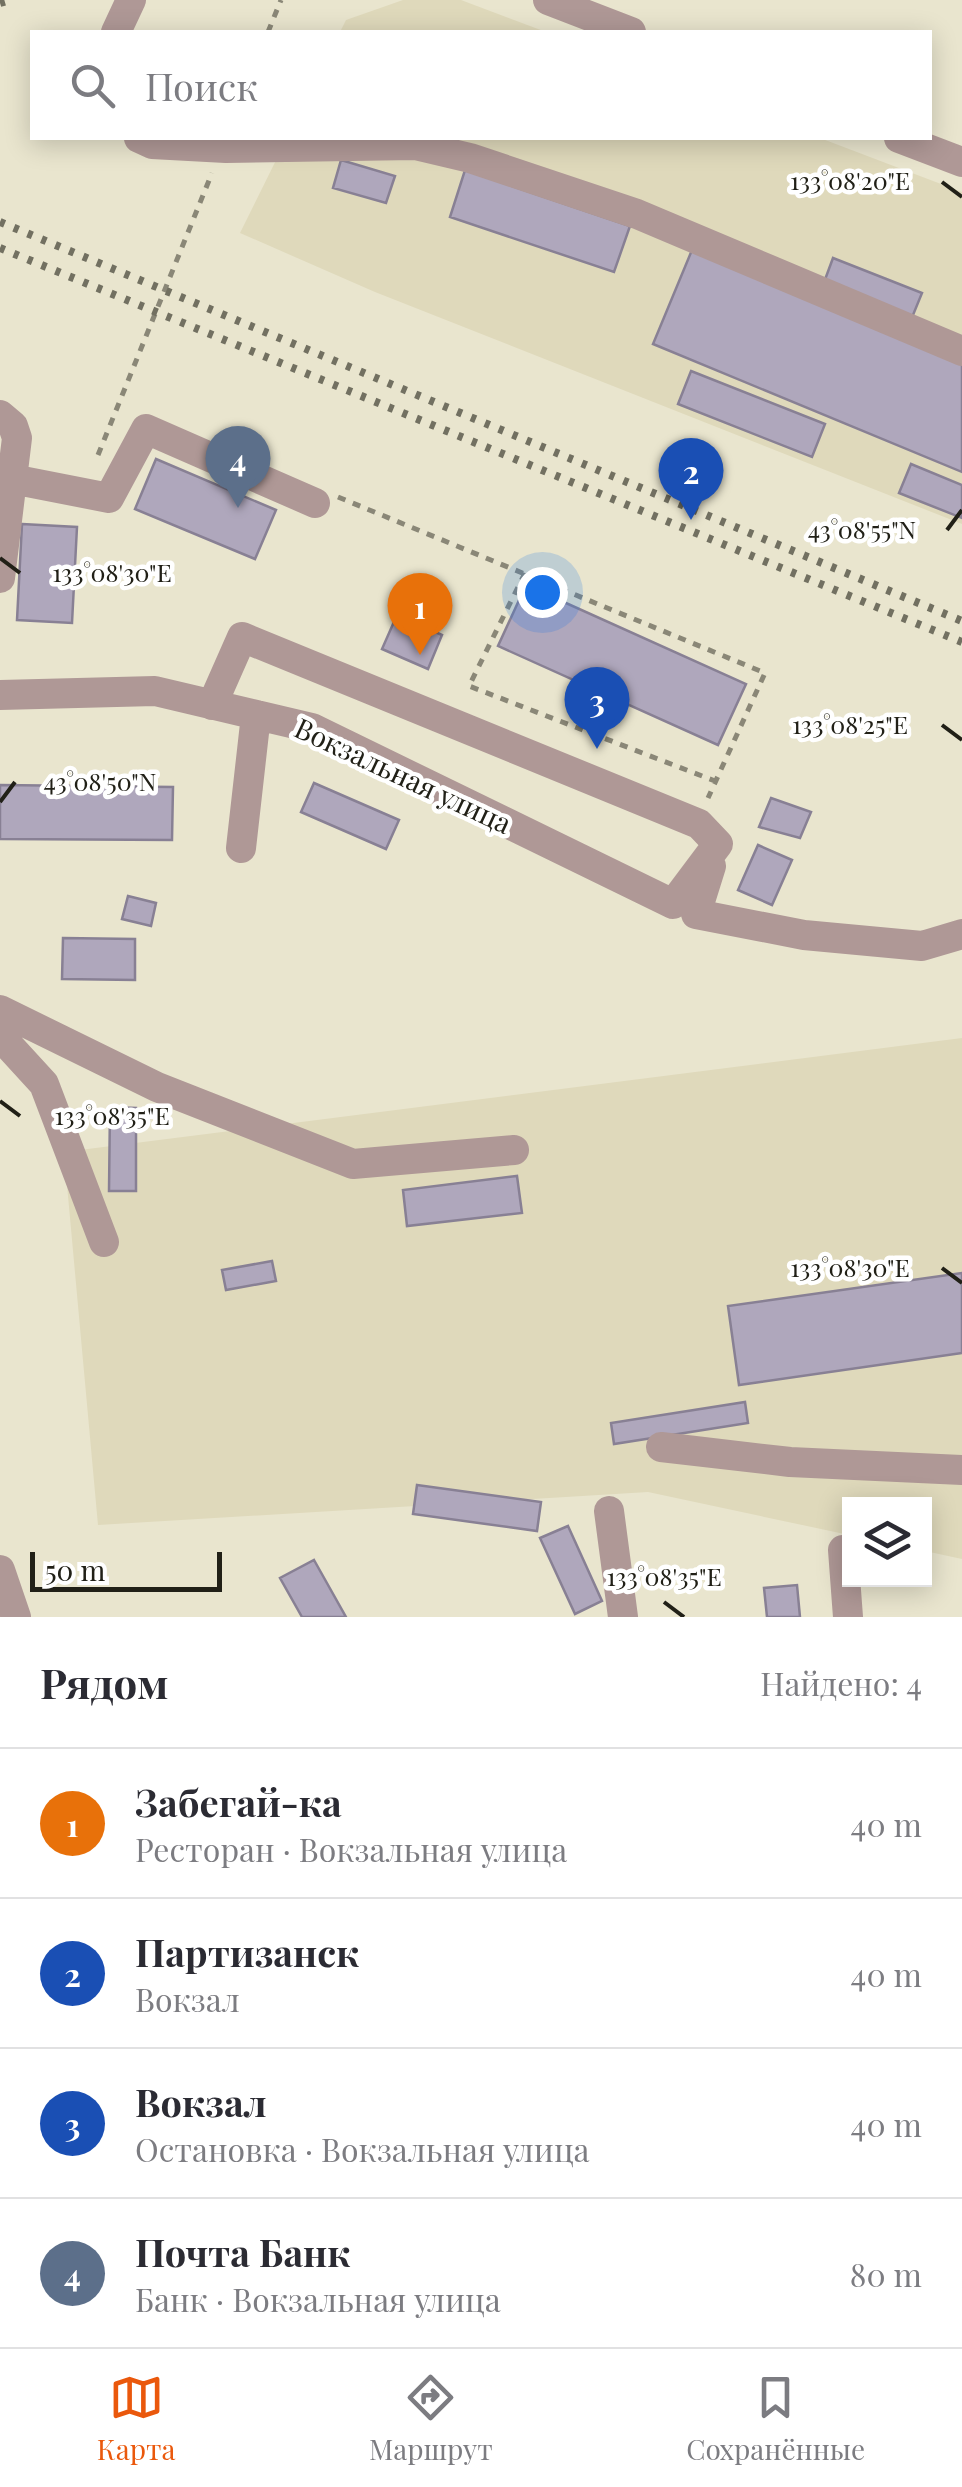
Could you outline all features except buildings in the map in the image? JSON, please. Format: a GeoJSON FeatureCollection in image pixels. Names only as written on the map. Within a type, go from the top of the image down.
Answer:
{"type":"FeatureCollection","features":[{"type":"Feature","properties":{"kind":"street"},"geometry":{"type":"LineString","coordinates":[[117,30],[131,0]]}},
{"type":"Feature","properties":{"kind":"street"},"geometry":{"type":"LineString","coordinates":[[548,0],[626,30]]}},
{"type":"Feature","properties":{"kind":"street"},"geometry":{"type":"LineString","coordinates":[[143,140],[152,144],[226,148],[415,144],[470,158],[636,214],[962,351]]}},
{"type":"Feature","properties":{"kind":"street"},"geometry":{"type":"LineString","coordinates":[[904,140],[962,162]]}},
{"type":"Feature","properties":{"kind":"street"},"geometry":{"type":"LineString","coordinates":[[0,415],[14,426],[17,438],[0,578]]}},
{"type":"Feature","properties":{"kind":"street"},"geometry":{"type":"LineString","coordinates":[[12,478],[109,498],[146,429],[315,503]]}},
{"type":"Feature","properties":{"kind":"street"},"geometry":{"type":"LineString","coordinates":[[212,704],[242,637],[708,834],[696,914],[804,935],[922,946],[962,934]]}},
{"type":"Feature","properties":{"kind":"street","name":"Вокзальная улица"},"geometry":{"type":"LineString","coordinates":[[0,695],[156,692],[312,728],[673,904],[708,834]]}},
{"type":"Feature","properties":{"kind":"street"},"geometry":{"type":"LineString","coordinates":[[240,848],[256,715]]}},
{"type":"Feature","properties":{"kind":"street"},"geometry":{"type":"LineString","coordinates":[[0,1010],[157,1087],[353,1164],[514,1150]]}},
{"type":"Feature","properties":{"kind":"street"},"geometry":{"type":"LineString","coordinates":[[0,1036],[44,1084],[104,1242]]}},
{"type":"Feature","properties":{"kind":"street"},"geometry":{"type":"LineString","coordinates":[[660,1447],[790,1462],[962,1470]]}},
{"type":"Feature","properties":{"kind":"street"},"geometry":{"type":"LineString","coordinates":[[609,1510],[623,1617]]}},
{"type":"Feature","properties":{"kind":"street"},"geometry":{"type":"LineString","coordinates":[[846,1587],[848,1617]]}},
{"type":"Feature","properties":{"kind":"path"},"geometry":{"type":"LineString","coordinates":[[269,30],[281,0]]}},
{"type":"Feature","properties":{"kind":"path"},"geometry":{"type":"LineString","coordinates":[[94,466],[219,155]]}},
{"type":"Feature","properties":{"kind":"path"},"geometry":{"type":"LineString","coordinates":[[315,503],[324,492],[765,673],[714,781],[708,834]]}},
{"type":"Feature","properties":{"kind":"path"},"geometry":{"type":"LineString","coordinates":[[526,573],[469,686],[714,781]]}},
{"type":"Feature","properties":{"kind":"shaded area"},"geometry":{"type":"Polygon","coordinates":[[[403,0],[461,0],[541,30],[341,30],[346,20],[403,0]]]}},
{"type":"Feature","properties":{"kind":"shaded area"},"geometry":{"type":"Polygon","coordinates":[[[286,140],[825,140],[962,192],[962,524],[375,292],[240,233],[286,140]]]}},
{"type":"Feature","properties":{"kind":"shaded area"},"geometry":{"type":"Polygon","coordinates":[[[962,1038],[962,1559],[932,1553],[932,1497],[842,1497],[842,1534],[648,1492],[98,1525],[64,1152],[962,1038]]]}},
{"type":"Feature","properties":{"kind":"railway"},"geometry":{"type":"LineString","coordinates":[[0,3],[10,0]]}},
{"type":"Feature","properties":{"kind":"railway"},"geometry":{"type":"LineString","coordinates":[[0,222],[962,621]]}},
{"type":"Feature","properties":{"kind":"railway"},"geometry":{"type":"LineString","coordinates":[[0,248],[962,642]]}},
{"type":"Feature","properties":{"kind":"place","name":"Почта Банк"},"geometry":{"type":"Point","coordinates":[238,508]}},
{"type":"Feature","properties":{"kind":"place","name":"Партизанск"},"geometry":{"type":"Point","coordinates":[691,520]}},
{"type":"Feature","properties":{"kind":"place","name":"Забегай-ка"},"geometry":{"type":"Point","coordinates":[420,655]}},
{"type":"Feature","properties":{"kind":"place","name":"Вокзал"},"geometry":{"type":"Point","coordinates":[597,749]}}]}
